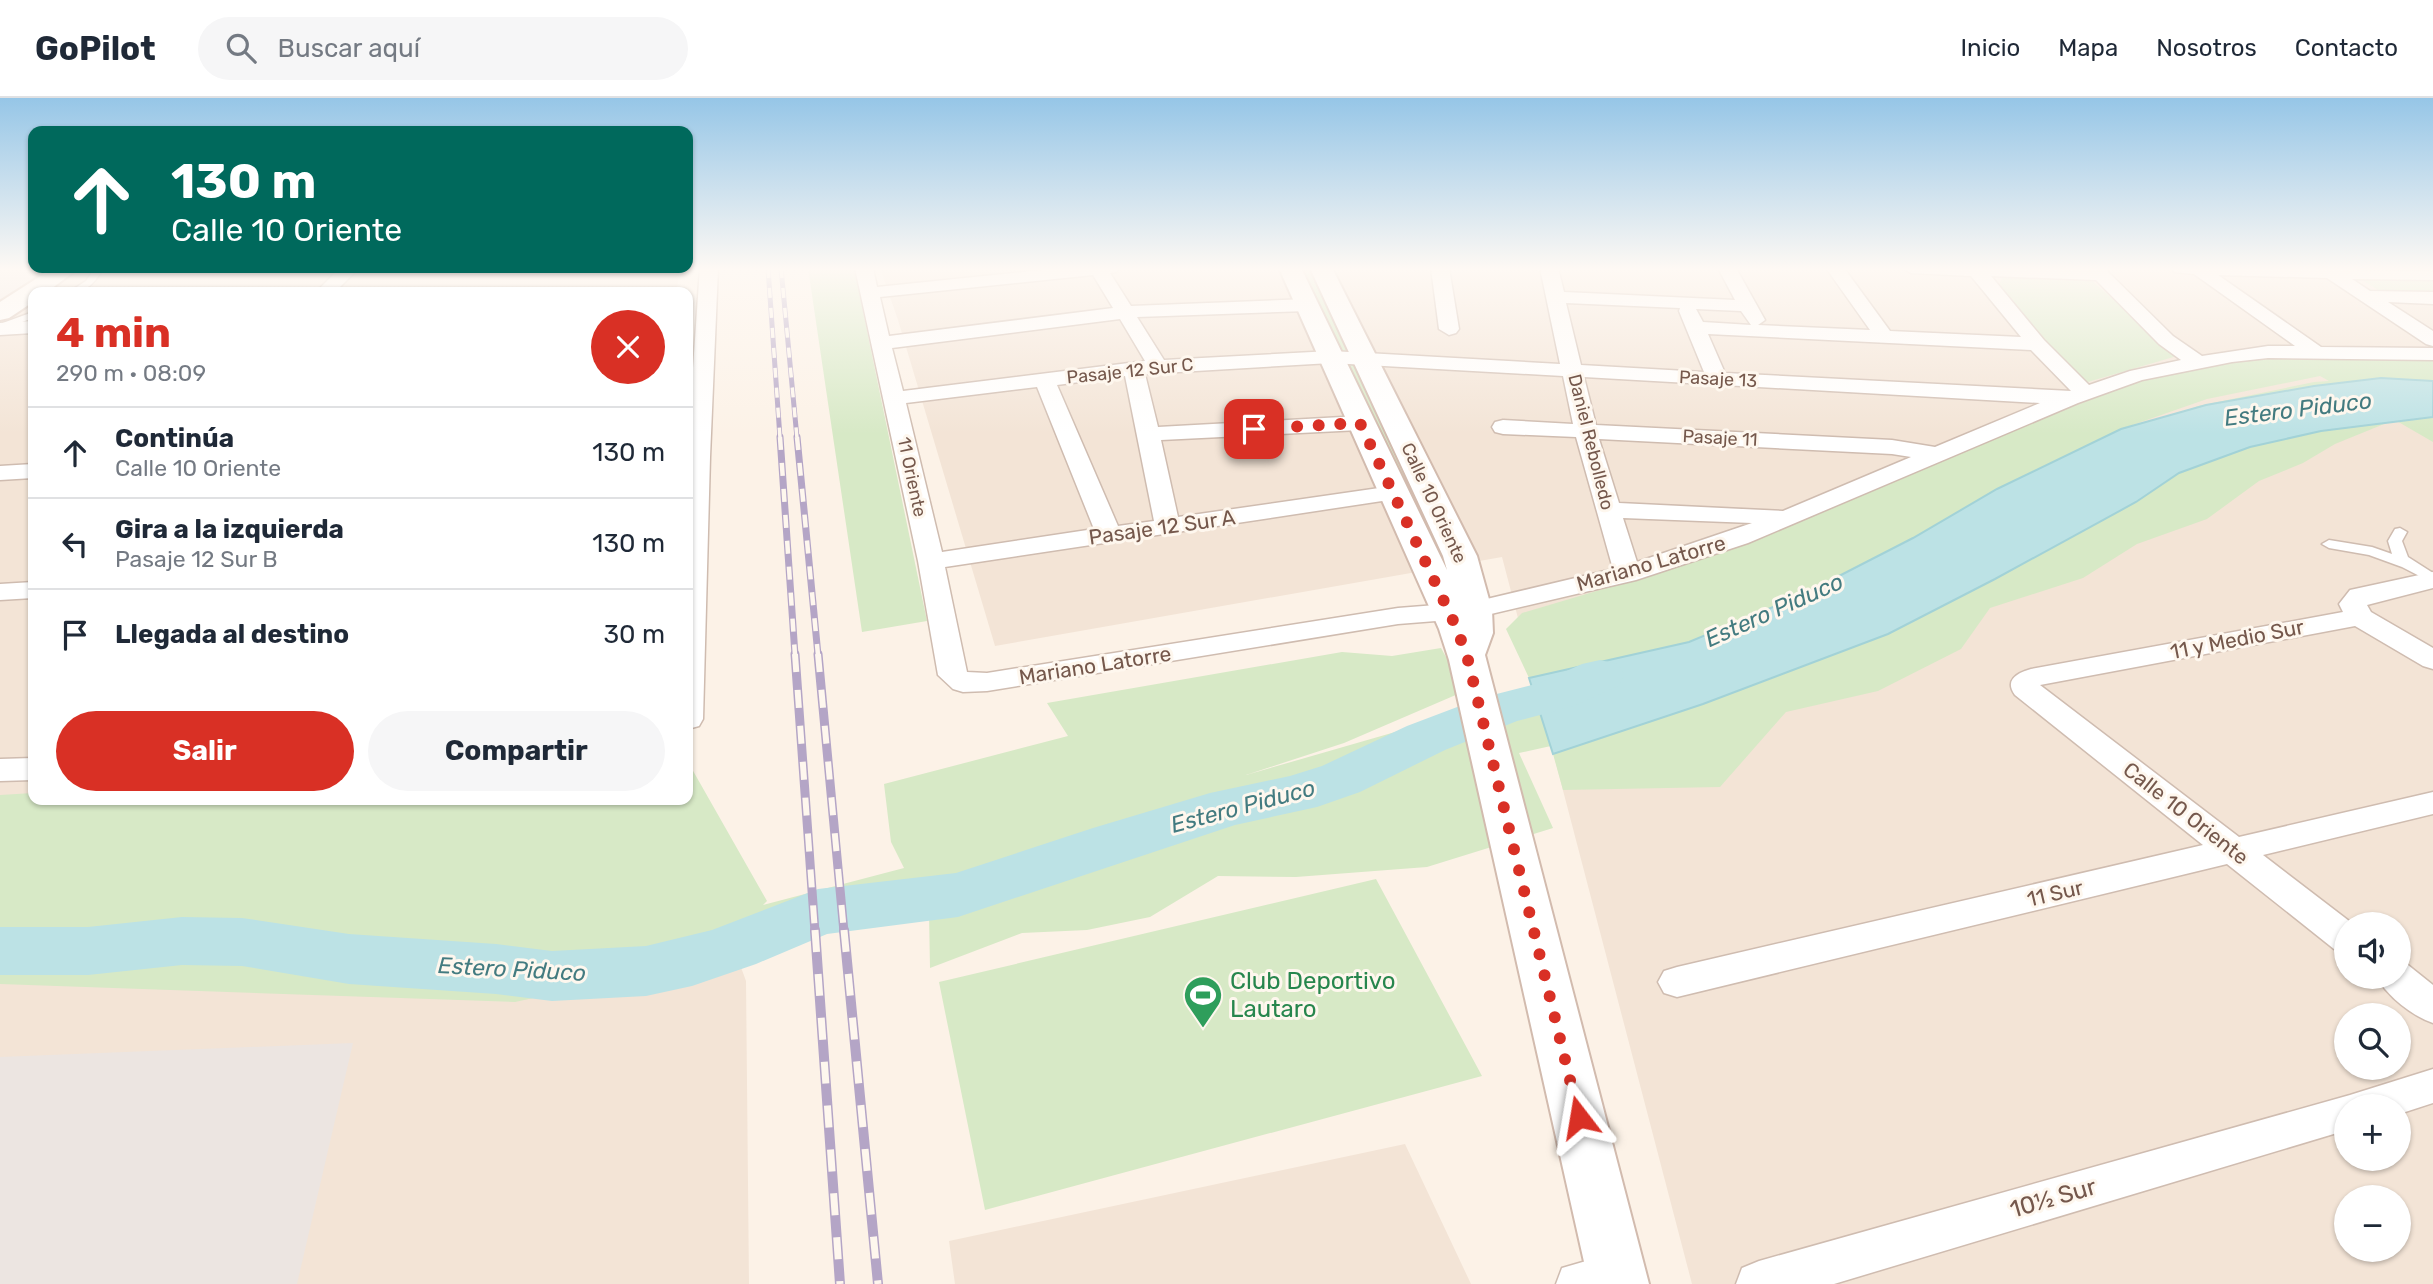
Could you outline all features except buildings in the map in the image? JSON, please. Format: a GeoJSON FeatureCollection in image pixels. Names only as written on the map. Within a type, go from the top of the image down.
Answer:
{"type":"FeatureCollection","features":[{"type":"Feature","properties":{"kind":"main road","name":"Calle 10 Oriente"},"geometry":{"type":"LineString","coordinates":[[1315,323],[1393,493],[1461,611]]}},
{"type":"Feature","properties":{"kind":"main road","name":"Calle 10 Oriente"},"geometry":{"type":"LineString","coordinates":[[1349,323],[1460,556],[1461,611],[1457,629],[1468,660],[1502,802],[1605,1281]]}},
{"type":"Feature","properties":{"kind":"street"},"geometry":{"type":"LineString","coordinates":[[693,471],[697,323]]}},
{"type":"Feature","properties":{"kind":"street","name":"11 Oriente"},"geometry":{"type":"LineString","coordinates":[[877,323],[953,676],[963,683]]}},
{"type":"Feature","properties":{"kind":"street"},"geometry":{"type":"LineString","coordinates":[[882,343],[1041,323]]}},
{"type":"Feature","properties":{"kind":"street"},"geometry":{"type":"LineString","coordinates":[[1131,323],[1158,366]]}},
{"type":"Feature","properties":{"kind":"street"},"geometry":{"type":"LineString","coordinates":[[1448,323],[1449,329]]}},
{"type":"Feature","properties":{"kind":"street","name":"Daniel Rebolledo"},"geometry":{"type":"LineString","coordinates":[[1562,323],[1586,432],[1627,574]]}},
{"type":"Feature","properties":{"kind":"street"},"geometry":{"type":"LineString","coordinates":[[1694,323],[1717,378]]}},
{"type":"Feature","properties":{"kind":"street"},"geometry":{"type":"LineString","coordinates":[[1757,323],[1761,330]]}},
{"type":"Feature","properties":{"kind":"street"},"geometry":{"type":"LineString","coordinates":[[1875,323],[1884,335]]}},
{"type":"Feature","properties":{"kind":"street"},"geometry":{"type":"LineString","coordinates":[[2020,323],[2077,395]]}},
{"type":"Feature","properties":{"kind":"street"},"geometry":{"type":"LineString","coordinates":[[2150,323],[2166,340],[2197,362]]}},
{"type":"Feature","properties":{"kind":"street"},"geometry":{"type":"LineString","coordinates":[[2272,323],[2308,350]]}},
{"type":"Feature","properties":{"kind":"street"},"geometry":{"type":"LineString","coordinates":[[2408,323],[2433,340]]}},
{"type":"Feature","properties":{"kind":"street"},"geometry":{"type":"LineString","coordinates":[[0,328],[28,327]]}},
{"type":"Feature","properties":{"kind":"street"},"geometry":{"type":"LineString","coordinates":[[1696,328],[2037,344]]}},
{"type":"Feature","properties":{"kind":"street"},"geometry":{"type":"LineString","coordinates":[[2166,340],[2308,350],[2433,354]]}},
{"type":"Feature","properties":{"kind":"street","name":"Mariano Latorre"},"geometry":{"type":"LineString","coordinates":[[963,683],[1000,680],[1398,616],[1461,611],[1627,574],[1739,538],[2077,395],[2137,375],[2232,356],[2308,350]]}},
{"type":"Feature","properties":{"kind":"street","name":"Pasaje 12 Sur C"},"geometry":{"type":"LineString","coordinates":[[895,398],[1158,366],[1331,358],[1367,360]]}},
{"type":"Feature","properties":{"kind":"street","name":"Pasaje 13"},"geometry":{"type":"LineString","coordinates":[[1367,360],[2077,395]]}},
{"type":"Feature","properties":{"kind":"street"},"geometry":{"type":"LineString","coordinates":[[1134,369],[1168,526]]}},
{"type":"Feature","properties":{"kind":"street"},"geometry":{"type":"LineString","coordinates":[[1045,381],[1109,535]]}},
{"type":"Feature","properties":{"kind":"street"},"geometry":{"type":"LineString","coordinates":[[1148,434],[1360,423]]}},
{"type":"Feature","properties":{"kind":"street","name":"Pasaje 11"},"geometry":{"type":"LineString","coordinates":[[1503,427],[1892,447],[1936,454]]}},
{"type":"Feature","properties":{"kind":"street"},"geometry":{"type":"LineString","coordinates":[[0,473],[28,471]]}},
{"type":"Feature","properties":{"kind":"street","name":"Pasaje 12 Sur A"},"geometry":{"type":"LineString","coordinates":[[930,561],[1393,493]]}},
{"type":"Feature","properties":{"kind":"street"},"geometry":{"type":"LineString","coordinates":[[1608,510],[1787,518]]}},
{"type":"Feature","properties":{"kind":"street"},"geometry":{"type":"LineString","coordinates":[[2433,579],[2360,596],[2353,604],[2359,617],[2433,660]]}},
{"type":"Feature","properties":{"kind":"street"},"geometry":{"type":"LineString","coordinates":[[0,592],[28,590]]}},
{"type":"Feature","properties":{"kind":"street","name":"11 y Medio Sur"},"geometry":{"type":"LineString","coordinates":[[2025,689],[2025,682],[2031,678],[2359,617]]}},
{"type":"Feature","properties":{"kind":"street","name":"Calle 10 Oriente"},"geometry":{"type":"LineString","coordinates":[[2025,689],[2334,929]]}},
{"type":"Feature","properties":{"kind":"street"},"geometry":{"type":"LineString","coordinates":[[0,770],[28,769]]}},
{"type":"Feature","properties":{"kind":"street","name":"11 Sur"},"geometry":{"type":"LineString","coordinates":[[1677,982],[2433,803]]}},
{"type":"Feature","properties":{"kind":"street"},"geometry":{"type":"LineString","coordinates":[[2411,989],[2433,1007]]}},
{"type":"Feature","properties":{"kind":"street"},"geometry":{"type":"LineString","coordinates":[[2406,1094],[2433,1086]]}},
{"type":"Feature","properties":{"kind":"street","name":"10½ Sur"},"geometry":{"type":"LineString","coordinates":[[1759,1284],[2334,1116]]}},
{"type":"Feature","properties":{"kind":"lane"},"geometry":{"type":"LineString","coordinates":[[2400,532],[2395,541],[2396,548],[2405,563]]}},
{"type":"Feature","properties":{"kind":"lane"},"geometry":{"type":"LineString","coordinates":[[2329,544],[2372,551],[2405,563],[2433,579]]}},
{"type":"Feature","properties":{"kind":"shaded area"},"geometry":{"type":"Polygon","coordinates":[[[0,323],[28,323],[28,805],[60,805],[727,929],[746,981],[749,1284],[0,1284],[0,323]]]}},
{"type":"Feature","properties":{"kind":"shaded area"},"geometry":{"type":"Polygon","coordinates":[[[899,323],[2433,323],[2433,1284],[1692,1284],[1502,557],[995,646],[899,323]]]}},
{"type":"Feature","properties":{"kind":"shaded area"},"geometry":{"type":"Polygon","coordinates":[[[353,1043],[297,1284],[0,1284],[0,1057],[353,1043]]]}},
{"type":"Feature","properties":{"kind":"shaded area"},"geometry":{"type":"Polygon","coordinates":[[[1405,1144],[1471,1284],[955,1284],[949,1241],[1405,1144]]]}},
{"type":"Feature","properties":{"kind":"green space"},"geometry":{"type":"Polygon","coordinates":[[[816,323],[865,323],[927,621],[862,632],[816,323]]]}},
{"type":"Feature","properties":{"kind":"green space"},"geometry":{"type":"Polygon","coordinates":[[[1318,323],[1343,323],[1459,573],[1442,583],[1318,323]]]}},
{"type":"Feature","properties":{"kind":"green space"},"geometry":{"type":"Polygon","coordinates":[[[2030,323],[2140,323],[2177,356],[2081,384],[2030,323]]]}},
{"type":"Feature","properties":{"kind":"green space"},"geometry":{"type":"Polygon","coordinates":[[[2288,357],[2433,360],[2433,442],[2376,409],[2272,420],[1769,678],[1888,634],[2136,502],[2179,473],[2250,447],[2321,431],[2389,422],[2335,444],[2303,463],[2259,481],[2207,519],[2137,544],[2083,578],[1990,608],[1961,649],[1878,691],[1786,712],[1720,787],[1563,790],[1553,754],[1665,716],[1600,735],[1519,753],[1553,828],[1427,867],[1296,877],[1218,876],[1150,917],[1087,930],[1022,933],[930,968],[929,912],[954,914],[1039,878],[673,968],[515,1002],[0,984],[0,795],[28,793],[28,805],[693,805],[693,771],[767,901],[763,905],[904,868],[891,842],[884,784],[1068,736],[1047,703],[1342,652],[1392,656],[1441,648],[1465,691],[1344,743],[1246,775],[1551,687],[1665,648],[1529,678],[1506,629],[1522,613],[1647,576],[1761,537],[2143,379],[2254,359],[2288,357]],[[2320,376],[2207,399],[2121,429],[1997,489],[1956,514],[2107,441],[2198,406],[2329,381],[2320,376]]]}},
{"type":"Feature","properties":{"kind":"green space","name":"Club Deportivo Lautaro"},"geometry":{"type":"Polygon","coordinates":[[[1376,879],[1482,1076],[985,1210],[939,982],[1376,879]]]}},
{"type":"Feature","properties":{"kind":"water"},"geometry":{"type":"Polygon","coordinates":[[[2381,378],[2433,381],[2433,417],[2321,431],[2250,447],[2179,473],[2136,502],[1888,634],[1703,704],[1553,754],[1529,678],[1689,642],[1802,595],[1913,538],[1997,489],[2121,429],[2206,405],[2314,386],[2381,378]]]}},
{"type":"Feature","properties":{"kind":"waterway","name":"Estero Piduco"},"geometry":{"type":"LineString","coordinates":[[0,951],[88,951],[182,941],[242,942],[349,959],[496,969],[552,976],[646,971],[692,961],[734,947],[818,912],[958,895],[1114,842],[1230,807],[1297,794],[1341,779],[1426,738],[1499,709],[1556,695],[1600,675]]}},
{"type":"Feature","properties":{"kind":"railway"},"geometry":{"type":"LineString","coordinates":[[772,323],[780,438]]}},
{"type":"Feature","properties":{"kind":"railway"},"geometry":{"type":"LineString","coordinates":[[786,323],[797,438]]}},
{"type":"Feature","properties":{"kind":"railway"},"geometry":{"type":"LineString","coordinates":[[780,437],[795,655]]}},
{"type":"Feature","properties":{"kind":"railway"},"geometry":{"type":"LineString","coordinates":[[797,437],[818,655]]}},
{"type":"Feature","properties":{"kind":"railway"},"geometry":{"type":"LineString","coordinates":[[795,654],[815,932]]}},
{"type":"Feature","properties":{"kind":"railway"},"geometry":{"type":"LineString","coordinates":[[818,654],[844,932]]}},
{"type":"Feature","properties":{"kind":"railway"},"geometry":{"type":"LineString","coordinates":[[815,930],[840,1284]]}},
{"type":"Feature","properties":{"kind":"railway"},"geometry":{"type":"LineString","coordinates":[[844,930],[878,1284]]}},
{"type":"Feature","properties":{"kind":"place","name":"Club Deportivo Lautaro"},"geometry":{"type":"Point","coordinates":[1203,1029]}},
{"type":"Feature","properties":{"kind":"route"},"geometry":{"type":"LineString","coordinates":[[1254,429],[1360,423],[1371,446],[1457,629],[1468,660],[1579,1117]]}}]}
